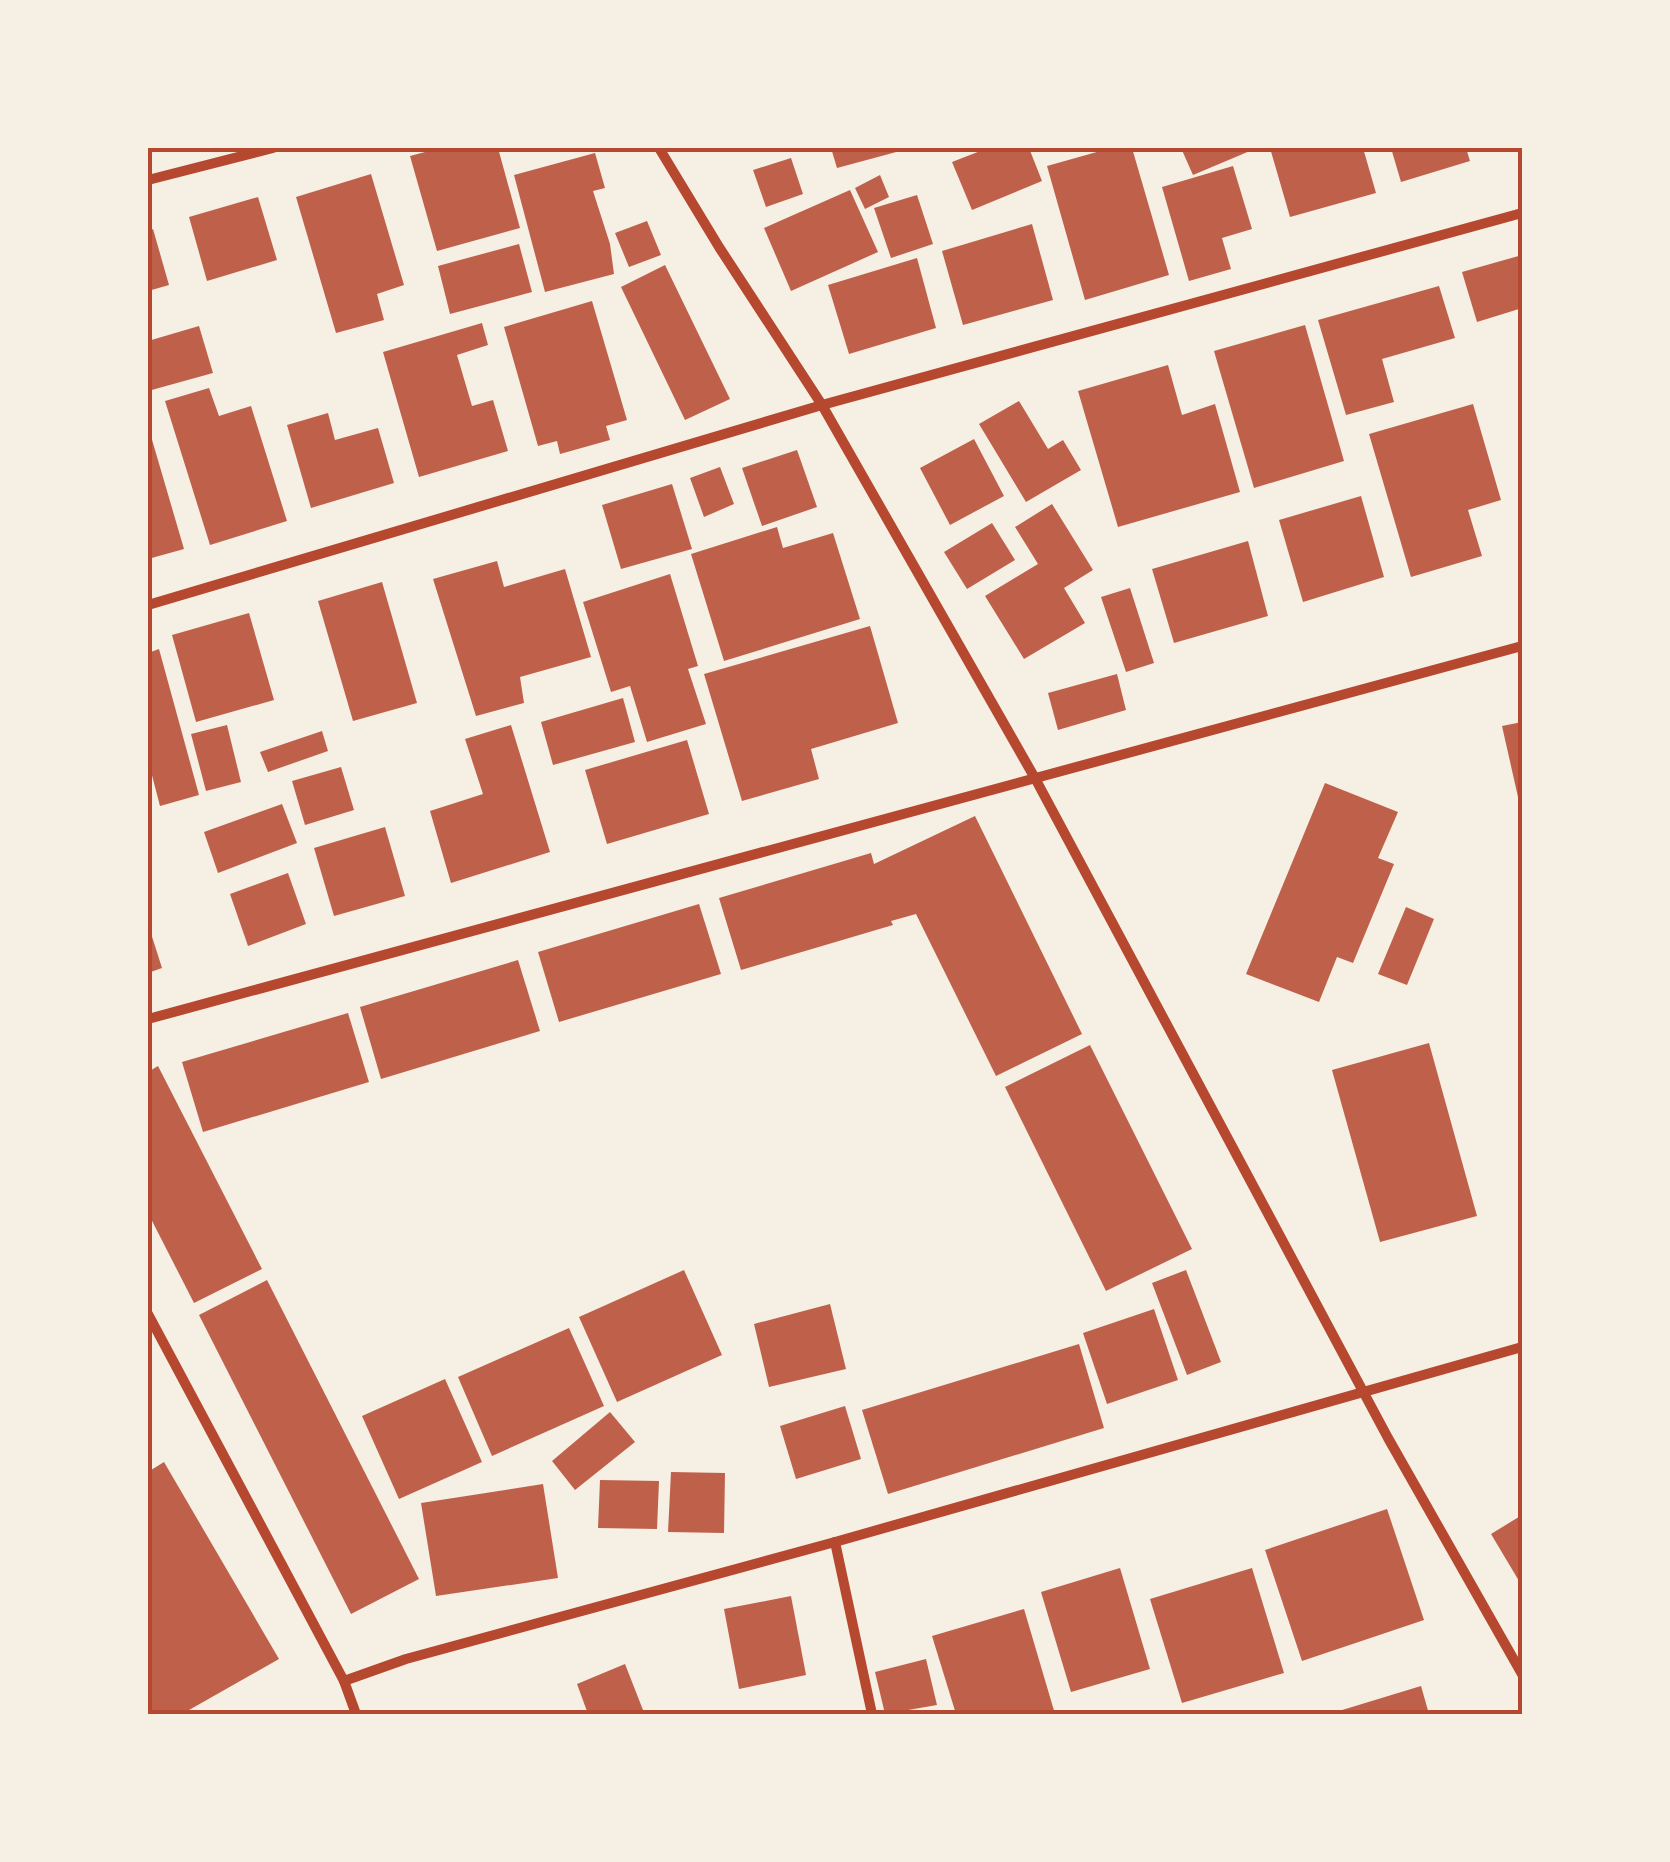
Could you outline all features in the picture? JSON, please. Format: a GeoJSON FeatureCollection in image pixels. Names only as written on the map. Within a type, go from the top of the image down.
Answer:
{"type":"FeatureCollection","features":[{"type":"Feature","properties":{"kind":"street"},"geometry":{"type":"LineString","coordinates":[[148,180],[273,148]]}},
{"type":"Feature","properties":{"kind":"street"},"geometry":{"type":"LineString","coordinates":[[659,148],[822,405],[1036,780],[1365,1392],[1522,1674]]}},
{"type":"Feature","properties":{"kind":"street"},"geometry":{"type":"LineString","coordinates":[[148,606],[822,405],[1522,213]]}},
{"type":"Feature","properties":{"kind":"street"},"geometry":{"type":"LineString","coordinates":[[148,1019],[1522,646]]}},
{"type":"Feature","properties":{"kind":"street"},"geometry":{"type":"LineString","coordinates":[[148,1314],[344,1681],[356,1714]]}},
{"type":"Feature","properties":{"kind":"street"},"geometry":{"type":"LineString","coordinates":[[344,1681],[406,1659],[1522,1348]]}},
{"type":"Feature","properties":{"kind":"street"},"geometry":{"type":"LineString","coordinates":[[835,1542],[872,1714]]}},
{"type":"Feature","properties":{"kind":"building"},"geometry":{"type":"Polygon","coordinates":[[[440,148],[498,148],[520,228],[437,251],[410,156],[440,148]]]}},
{"type":"Feature","properties":{"kind":"building"},"geometry":{"type":"Polygon","coordinates":[[[831,148],[899,148],[900,151],[837,168],[831,148]]]}},
{"type":"Feature","properties":{"kind":"building"},"geometry":{"type":"Polygon","coordinates":[[[988,148],[1029,148],[1042,181],[972,210],[952,162],[988,148]]]}},
{"type":"Feature","properties":{"kind":"building"},"geometry":{"type":"Polygon","coordinates":[[[1111,148],[1132,148],[1169,275],[1085,300],[1047,166],[1111,148]]]}},
{"type":"Feature","properties":{"kind":"building"},"geometry":{"type":"Polygon","coordinates":[[[1181,148],[1257,148],[1193,175],[1181,148]]]}},
{"type":"Feature","properties":{"kind":"building"},"geometry":{"type":"Polygon","coordinates":[[[1270,148],[1363,148],[1376,193],[1290,217],[1270,148]]]}},
{"type":"Feature","properties":{"kind":"building"},"geometry":{"type":"Polygon","coordinates":[[[1391,148],[1466,148],[1470,161],[1401,182],[1391,148]]]}},
{"type":"Feature","properties":{"kind":"building"},"geometry":{"type":"Polygon","coordinates":[[[595,153],[605,188],[593,191],[610,244],[614,274],[545,292],[514,175],[595,153]]]}},
{"type":"Feature","properties":{"kind":"building"},"geometry":{"type":"Polygon","coordinates":[[[791,158],[803,194],[766,207],[753,170],[791,158]]]}},
{"type":"Feature","properties":{"kind":"building"},"geometry":{"type":"Polygon","coordinates":[[[1233,166],[1252,229],[1222,238],[1231,269],[1189,281],[1162,187],[1233,166]]]}},
{"type":"Feature","properties":{"kind":"building"},"geometry":{"type":"Polygon","coordinates":[[[371,174],[404,285],[377,294],[384,320],[336,333],[296,197],[371,174]]]}},
{"type":"Feature","properties":{"kind":"building"},"geometry":{"type":"Polygon","coordinates":[[[880,175],[889,197],[865,209],[855,188],[880,175]]]}},
{"type":"Feature","properties":{"kind":"building"},"geometry":{"type":"Polygon","coordinates":[[[850,190],[878,252],[791,291],[764,228],[850,190]]]}},
{"type":"Feature","properties":{"kind":"building"},"geometry":{"type":"Polygon","coordinates":[[[917,195],[933,244],[891,258],[874,208],[917,195]]]}},
{"type":"Feature","properties":{"kind":"building"},"geometry":{"type":"Polygon","coordinates":[[[258,197],[277,260],[207,281],[189,217],[258,197]]]}},
{"type":"Feature","properties":{"kind":"building"},"geometry":{"type":"Polygon","coordinates":[[[647,221],[661,255],[629,267],[615,233],[647,221]]]}},
{"type":"Feature","properties":{"kind":"building"},"geometry":{"type":"Polygon","coordinates":[[[1032,224],[1053,300],[963,325],[942,251],[1032,224]]]}},
{"type":"Feature","properties":{"kind":"building"},"geometry":{"type":"Polygon","coordinates":[[[153,229],[169,285],[148,291],[148,231],[153,229]]]}},
{"type":"Feature","properties":{"kind":"building"},"geometry":{"type":"Polygon","coordinates":[[[519,244],[532,292],[450,314],[438,266],[519,244]]]}},
{"type":"Feature","properties":{"kind":"building"},"geometry":{"type":"Polygon","coordinates":[[[1522,255],[1522,316],[1519,309],[1477,322],[1462,272],[1522,255]]]}},
{"type":"Feature","properties":{"kind":"building"},"geometry":{"type":"Polygon","coordinates":[[[917,258],[936,328],[849,354],[828,285],[917,258]]]}},
{"type":"Feature","properties":{"kind":"building"},"geometry":{"type":"Polygon","coordinates":[[[665,265],[730,399],[685,420],[621,287],[665,265]]]}},
{"type":"Feature","properties":{"kind":"building"},"geometry":{"type":"Polygon","coordinates":[[[1439,286],[1455,338],[1382,359],[1394,402],[1346,415],[1318,320],[1439,286]]]}},
{"type":"Feature","properties":{"kind":"building"},"geometry":{"type":"Polygon","coordinates":[[[592,301],[627,420],[606,426],[610,440],[560,454],[557,441],[538,446],[504,327],[592,301]]]}},
{"type":"Feature","properties":{"kind":"building"},"geometry":{"type":"Polygon","coordinates":[[[482,323],[488,345],[457,355],[472,406],[493,400],[508,451],[419,477],[383,352],[482,323]]]}},
{"type":"Feature","properties":{"kind":"building"},"geometry":{"type":"Polygon","coordinates":[[[1305,325],[1344,461],[1254,488],[1214,351],[1305,325]]]}},
{"type":"Feature","properties":{"kind":"building"},"geometry":{"type":"Polygon","coordinates":[[[199,326],[213,373],[148,391],[148,341],[199,326]]]}},
{"type":"Feature","properties":{"kind":"building"},"geometry":{"type":"Polygon","coordinates":[[[1168,365],[1182,415],[1215,404],[1240,492],[1118,527],[1078,391],[1168,365]]]}},
{"type":"Feature","properties":{"kind":"building"},"geometry":{"type":"Polygon","coordinates":[[[209,388],[219,416],[251,406],[287,521],[210,545],[165,401],[209,388]]]}},
{"type":"Feature","properties":{"kind":"building"},"geometry":{"type":"Polygon","coordinates":[[[1019,401],[1048,449],[1063,440],[1081,470],[1026,502],[979,424],[1019,401]]]}},
{"type":"Feature","properties":{"kind":"building"},"geometry":{"type":"Polygon","coordinates":[[[1473,404],[1501,500],[1468,510],[1482,556],[1411,577],[1369,434],[1473,404]]]}},
{"type":"Feature","properties":{"kind":"building"},"geometry":{"type":"Polygon","coordinates":[[[328,413],[335,440],[378,428],[394,483],[311,508],[287,425],[328,413]]]}},
{"type":"Feature","properties":{"kind":"building"},"geometry":{"type":"Polygon","coordinates":[[[148,426],[184,549],[148,559],[148,426]]]}},
{"type":"Feature","properties":{"kind":"building"},"geometry":{"type":"Polygon","coordinates":[[[974,439],[1004,496],[950,525],[920,468],[974,439]]]}},
{"type":"Feature","properties":{"kind":"building"},"geometry":{"type":"Polygon","coordinates":[[[797,450],[817,507],[762,526],[742,468],[797,450]]]}},
{"type":"Feature","properties":{"kind":"building"},"geometry":{"type":"Polygon","coordinates":[[[720,467],[734,504],[704,517],[690,478],[720,467]]]}},
{"type":"Feature","properties":{"kind":"building"},"geometry":{"type":"Polygon","coordinates":[[[672,484],[692,549],[621,569],[602,505],[672,484]]]}},
{"type":"Feature","properties":{"kind":"building"},"geometry":{"type":"Polygon","coordinates":[[[1361,496],[1384,577],[1303,602],[1279,520],[1361,496]]]}},
{"type":"Feature","properties":{"kind":"building"},"geometry":{"type":"Polygon","coordinates":[[[1052,504],[1093,570],[1064,588],[1085,623],[1024,659],[985,596],[1038,564],[1015,527],[1052,504]]]}},
{"type":"Feature","properties":{"kind":"building"},"geometry":{"type":"Polygon","coordinates":[[[992,523],[1015,560],[967,589],[944,552],[992,523]]]}},
{"type":"Feature","properties":{"kind":"building"},"geometry":{"type":"Polygon","coordinates":[[[777,527],[783,548],[833,533],[860,619],[724,661],[691,554],[777,527]]]}},
{"type":"Feature","properties":{"kind":"building"},"geometry":{"type":"Polygon","coordinates":[[[1248,541],[1268,616],[1174,643],[1152,569],[1248,541]]]}},
{"type":"Feature","properties":{"kind":"building"},"geometry":{"type":"Polygon","coordinates":[[[497,561],[504,587],[565,569],[591,657],[520,677],[524,703],[476,716],[433,579],[497,561]]]}},
{"type":"Feature","properties":{"kind":"building"},"geometry":{"type":"Polygon","coordinates":[[[670,574],[698,666],[688,669],[706,724],[647,742],[630,686],[611,692],[583,602],[670,574]]]}},
{"type":"Feature","properties":{"kind":"building"},"geometry":{"type":"Polygon","coordinates":[[[382,582],[417,703],[353,721],[318,601],[382,582]]]}},
{"type":"Feature","properties":{"kind":"building"},"geometry":{"type":"Polygon","coordinates":[[[1130,588],[1154,663],[1126,672],[1101,597],[1130,588]]]}},
{"type":"Feature","properties":{"kind":"building"},"geometry":{"type":"Polygon","coordinates":[[[249,613],[274,700],[196,722],[172,635],[249,613]]]}},
{"type":"Feature","properties":{"kind":"building"},"geometry":{"type":"Polygon","coordinates":[[[870,626],[898,723],[811,749],[819,779],[742,801],[704,674],[870,626]]]}},
{"type":"Feature","properties":{"kind":"building"},"geometry":{"type":"Polygon","coordinates":[[[159,649],[199,795],[160,806],[148,760],[148,653],[159,649]]]}},
{"type":"Feature","properties":{"kind":"building"},"geometry":{"type":"Polygon","coordinates":[[[1117,674],[1126,710],[1058,730],[1048,693],[1117,674]]]}},
{"type":"Feature","properties":{"kind":"building"},"geometry":{"type":"Polygon","coordinates":[[[623,698],[635,742],[553,765],[541,722],[623,698]]]}},
{"type":"Feature","properties":{"kind":"building"},"geometry":{"type":"Polygon","coordinates":[[[1522,722],[1522,796],[1518,797],[1502,726],[1522,722]]]}},
{"type":"Feature","properties":{"kind":"building"},"geometry":{"type":"Polygon","coordinates":[[[227,725],[241,782],[206,791],[191,734],[227,725]]]}},
{"type":"Feature","properties":{"kind":"building"},"geometry":{"type":"Polygon","coordinates":[[[511,725],[550,852],[451,883],[430,811],[483,794],[465,739],[511,725]]]}},
{"type":"Feature","properties":{"kind":"building"},"geometry":{"type":"Polygon","coordinates":[[[322,731],[328,751],[268,772],[260,752],[322,731]]]}},
{"type":"Feature","properties":{"kind":"building"},"geometry":{"type":"Polygon","coordinates":[[[687,740],[709,814],[607,844],[585,770],[687,740]]]}},
{"type":"Feature","properties":{"kind":"building"},"geometry":{"type":"Polygon","coordinates":[[[341,767],[354,810],[305,825],[292,781],[341,767]]]}},
{"type":"Feature","properties":{"kind":"building"},"geometry":{"type":"Polygon","coordinates":[[[1325,783],[1398,812],[1378,858],[1394,864],[1353,963],[1337,957],[1319,1002],[1246,974],[1325,783]]]}},
{"type":"Feature","properties":{"kind":"building"},"geometry":{"type":"Polygon","coordinates":[[[282,804],[297,843],[218,873],[204,832],[282,804]]]}},
{"type":"Feature","properties":{"kind":"building"},"geometry":{"type":"Polygon","coordinates":[[[975,816],[1082,1034],[996,1076],[916,914],[891,921],[893,925],[741,970],[719,898],[871,853],[874,864],[975,816]]]}},
{"type":"Feature","properties":{"kind":"building"},"geometry":{"type":"Polygon","coordinates":[[[385,827],[405,896],[334,916],[314,848],[385,827]]]}},
{"type":"Feature","properties":{"kind":"building"},"geometry":{"type":"Polygon","coordinates":[[[288,873],[306,924],[248,946],[230,894],[288,873]]]}},
{"type":"Feature","properties":{"kind":"building"},"geometry":{"type":"Polygon","coordinates":[[[699,904],[721,974],[559,1022],[538,952],[699,904]]]}},
{"type":"Feature","properties":{"kind":"building"},"geometry":{"type":"Polygon","coordinates":[[[1406,907],[1434,919],[1407,985],[1378,974],[1406,907]]]}},
{"type":"Feature","properties":{"kind":"building"},"geometry":{"type":"Polygon","coordinates":[[[148,924],[162,968],[148,973],[148,924]]]}},
{"type":"Feature","properties":{"kind":"building"},"geometry":{"type":"Polygon","coordinates":[[[518,960],[540,1031],[381,1079],[360,1007],[518,960]]]}},
{"type":"Feature","properties":{"kind":"building"},"geometry":{"type":"Polygon","coordinates":[[[348,1013],[369,1082],[203,1132],[182,1062],[348,1013]]]}},
{"type":"Feature","properties":{"kind":"building"},"geometry":{"type":"Polygon","coordinates":[[[1429,1043],[1477,1216],[1380,1242],[1332,1070],[1429,1043]]]}},
{"type":"Feature","properties":{"kind":"building"},"geometry":{"type":"Polygon","coordinates":[[[1090,1045],[1192,1249],[1106,1291],[1005,1087],[1090,1045]]]}},
{"type":"Feature","properties":{"kind":"building"},"geometry":{"type":"Polygon","coordinates":[[[158,1066],[262,1269],[194,1303],[148,1213],[148,1072],[158,1066]]]}},
{"type":"Feature","properties":{"kind":"building"},"geometry":{"type":"Polygon","coordinates":[[[684,1270],[722,1355],[617,1402],[579,1317],[684,1270]]]}},
{"type":"Feature","properties":{"kind":"building"},"geometry":{"type":"Polygon","coordinates":[[[1186,1270],[1221,1362],[1187,1375],[1152,1283],[1186,1270]]]}},
{"type":"Feature","properties":{"kind":"building"},"geometry":{"type":"Polygon","coordinates":[[[267,1280],[419,1579],[351,1614],[199,1315],[267,1280]]]}},
{"type":"Feature","properties":{"kind":"building"},"geometry":{"type":"Polygon","coordinates":[[[830,1304],[846,1369],[769,1387],[754,1324],[830,1304]]]}},
{"type":"Feature","properties":{"kind":"building"},"geometry":{"type":"Polygon","coordinates":[[[1154,1309],[1178,1380],[1107,1404],[1083,1333],[1154,1309]]]}},
{"type":"Feature","properties":{"kind":"building"},"geometry":{"type":"Polygon","coordinates":[[[569,1328],[604,1406],[492,1456],[458,1377],[569,1328]]]}},
{"type":"Feature","properties":{"kind":"building"},"geometry":{"type":"Polygon","coordinates":[[[1079,1344],[1104,1428],[888,1494],[862,1410],[1079,1344]]]}},
{"type":"Feature","properties":{"kind":"building"},"geometry":{"type":"Polygon","coordinates":[[[445,1379],[482,1462],[399,1499],[362,1416],[445,1379]]]}},
{"type":"Feature","properties":{"kind":"building"},"geometry":{"type":"Polygon","coordinates":[[[845,1406],[861,1459],[796,1479],[780,1426],[845,1406]]]}},
{"type":"Feature","properties":{"kind":"building"},"geometry":{"type":"Polygon","coordinates":[[[610,1412],[635,1442],[575,1490],[552,1461],[610,1412]]]}},
{"type":"Feature","properties":{"kind":"building"},"geometry":{"type":"Polygon","coordinates":[[[164,1462],[279,1659],[182,1714],[148,1714],[148,1472],[164,1462]]]}},
{"type":"Feature","properties":{"kind":"building"},"geometry":{"type":"Polygon","coordinates":[[[671,1472],[725,1473],[724,1533],[668,1532],[671,1472]]]}},
{"type":"Feature","properties":{"kind":"building"},"geometry":{"type":"Polygon","coordinates":[[[600,1480],[659,1481],[657,1529],[598,1528],[600,1480]]]}},
{"type":"Feature","properties":{"kind":"building"},"geometry":{"type":"Polygon","coordinates":[[[543,1484],[558,1578],[436,1596],[421,1503],[543,1484]]]}},
{"type":"Feature","properties":{"kind":"building"},"geometry":{"type":"Polygon","coordinates":[[[1387,1509],[1424,1620],[1302,1661],[1265,1550],[1387,1509]]]}},
{"type":"Feature","properties":{"kind":"building"},"geometry":{"type":"Polygon","coordinates":[[[1522,1515],[1522,1586],[1491,1534],[1522,1515]]]}},
{"type":"Feature","properties":{"kind":"building"},"geometry":{"type":"Polygon","coordinates":[[[1120,1568],[1150,1669],[1071,1692],[1041,1592],[1120,1568]]]}},
{"type":"Feature","properties":{"kind":"building"},"geometry":{"type":"Polygon","coordinates":[[[1252,1568],[1284,1673],[1182,1703],[1150,1599],[1252,1568]]]}},
{"type":"Feature","properties":{"kind":"building"},"geometry":{"type":"Polygon","coordinates":[[[791,1596],[806,1675],[739,1689],[724,1609],[791,1596]]]}},
{"type":"Feature","properties":{"kind":"building"},"geometry":{"type":"Polygon","coordinates":[[[1024,1609],[1055,1714],[956,1714],[932,1636],[1024,1609]]]}},
{"type":"Feature","properties":{"kind":"building"},"geometry":{"type":"Polygon","coordinates":[[[926,1659],[937,1705],[885,1714],[875,1672],[926,1659]]]}},
{"type":"Feature","properties":{"kind":"building"},"geometry":{"type":"Polygon","coordinates":[[[625,1664],[643,1710],[632,1714],[588,1714],[577,1684],[625,1664]]]}},
{"type":"Feature","properties":{"kind":"building"},"geometry":{"type":"Polygon","coordinates":[[[1421,1686],[1429,1714],[1329,1714],[1421,1686]]]}}]}
